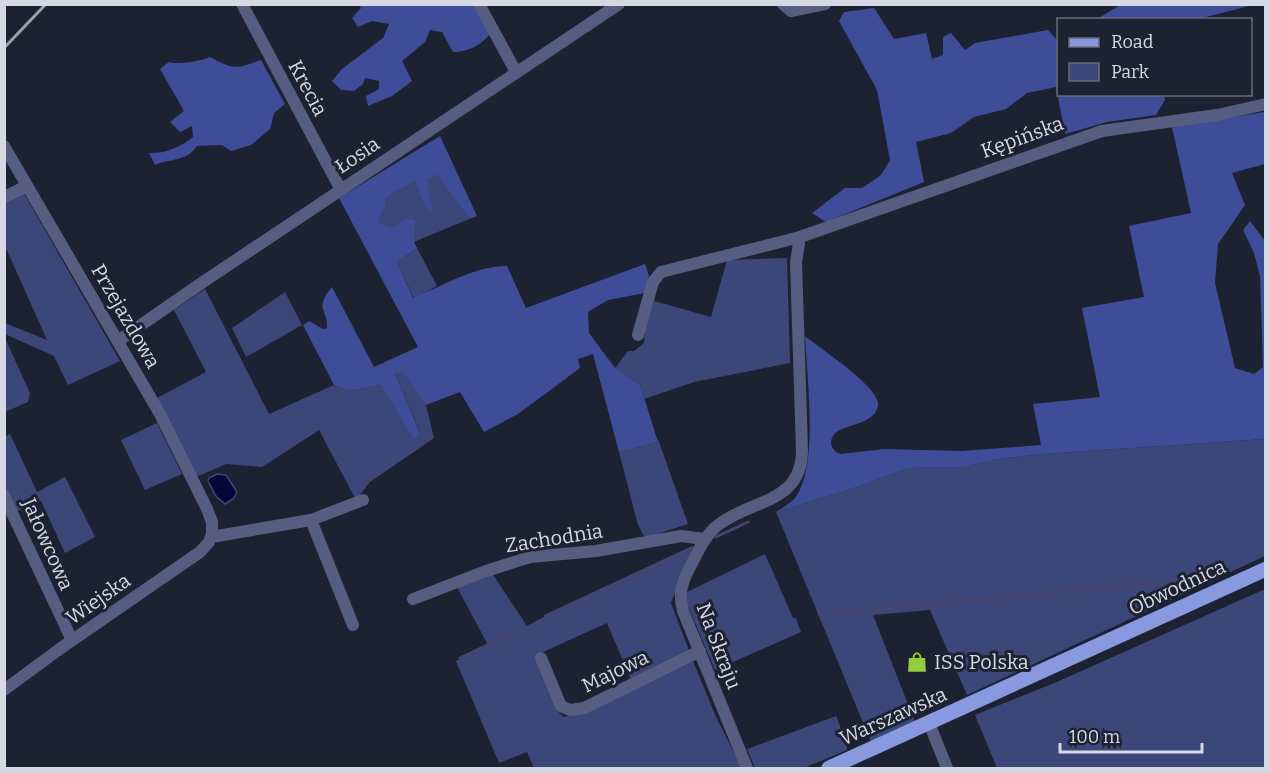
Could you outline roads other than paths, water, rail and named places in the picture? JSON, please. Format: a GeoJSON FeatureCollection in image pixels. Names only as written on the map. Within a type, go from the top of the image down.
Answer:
{"type":"FeatureCollection","features":[{"type":"Feature","properties":{"kind":"main road","name":"Obwodnica"},"geometry":{"type":"LineString","coordinates":[[1106,643],[1266,569]]}},
{"type":"Feature","properties":{"kind":"main road","name":"Warszawska"},"geometry":{"type":"LineString","coordinates":[[829,768],[1106,643]]}},
{"type":"Feature","properties":{"kind":"street","name":"Krecia"},"geometry":{"type":"LineString","coordinates":[[242,4],[341,190]]}},
{"type":"Feature","properties":{"kind":"street"},"geometry":{"type":"LineString","coordinates":[[479,4],[516,72]]}},
{"type":"Feature","properties":{"kind":"street","name":"Łosia"},"geometry":{"type":"LineString","coordinates":[[118,341],[619,4]]}},
{"type":"Feature","properties":{"kind":"street"},"geometry":{"type":"LineString","coordinates":[[783,4],[791,10],[825,4]]}},
{"type":"Feature","properties":{"kind":"street","name":"Kępińska"},"geometry":{"type":"LineString","coordinates":[[638,335],[653,282],[661,272],[800,237],[1102,130],[1217,115],[1266,104]]}},
{"type":"Feature","properties":{"kind":"street","name":"Przejazdowa"},"geometry":{"type":"LineString","coordinates":[[4,146],[160,414],[207,509],[212,522],[211,537]]}},
{"type":"Feature","properties":{"kind":"street"},"geometry":{"type":"LineString","coordinates":[[4,197],[27,186]]}},
{"type":"Feature","properties":{"kind":"street"},"geometry":{"type":"LineString","coordinates":[[705,539],[721,522],[787,489],[795,480],[802,462],[796,263],[800,237]]}},
{"type":"Feature","properties":{"kind":"street","name":"Jałowcowa"},"geometry":{"type":"LineString","coordinates":[[4,496],[72,640]]}},
{"type":"Feature","properties":{"kind":"street"},"geometry":{"type":"LineString","coordinates":[[211,537],[311,520],[363,500]]}},
{"type":"Feature","properties":{"kind":"street"},"geometry":{"type":"LineString","coordinates":[[311,520],[353,625]]}},
{"type":"Feature","properties":{"kind":"street","name":"Zachodnia"},"geometry":{"type":"LineString","coordinates":[[413,599],[462,579],[530,557],[596,551],[681,536],[705,539]]}},
{"type":"Feature","properties":{"kind":"street","name":"Wiejska"},"geometry":{"type":"LineString","coordinates":[[4,690],[196,555],[211,537]]}},
{"type":"Feature","properties":{"kind":"street","name":"Na Skraju"},"geometry":{"type":"LineString","coordinates":[[705,539],[683,580],[680,591],[681,605],[747,768]]}},
{"type":"Feature","properties":{"kind":"street","name":"Majowa"},"geometry":{"type":"LineString","coordinates":[[541,658],[561,706],[565,709],[577,710],[700,651]]}},
{"type":"Feature","properties":{"kind":"street"},"geometry":{"type":"LineString","coordinates":[[928,723],[947,768]]}},
{"type":"Feature","properties":{"kind":"waterway"},"geometry":{"type":"LineString","coordinates":[[716,537],[748,522]]}},
{"type":"Feature","properties":{"kind":"waterway"},"geometry":{"type":"LineString","coordinates":[[528,627],[690,549]]}},
{"type":"Feature","properties":{"kind":"waterway"},"geometry":{"type":"LineString","coordinates":[[819,614],[1200,579]]}},
{"type":"Feature","properties":{"kind":"waterway"},"geometry":{"type":"LineString","coordinates":[[460,658],[515,632]]}},
{"type":"Feature","properties":{"kind":"railway"},"geometry":{"type":"LineString","coordinates":[[4,48],[46,4]]}},
{"type":"Feature","properties":{"kind":"place","name":"ISS Polska"},"geometry":{"type":"Point","coordinates":[917,662]}}]}
